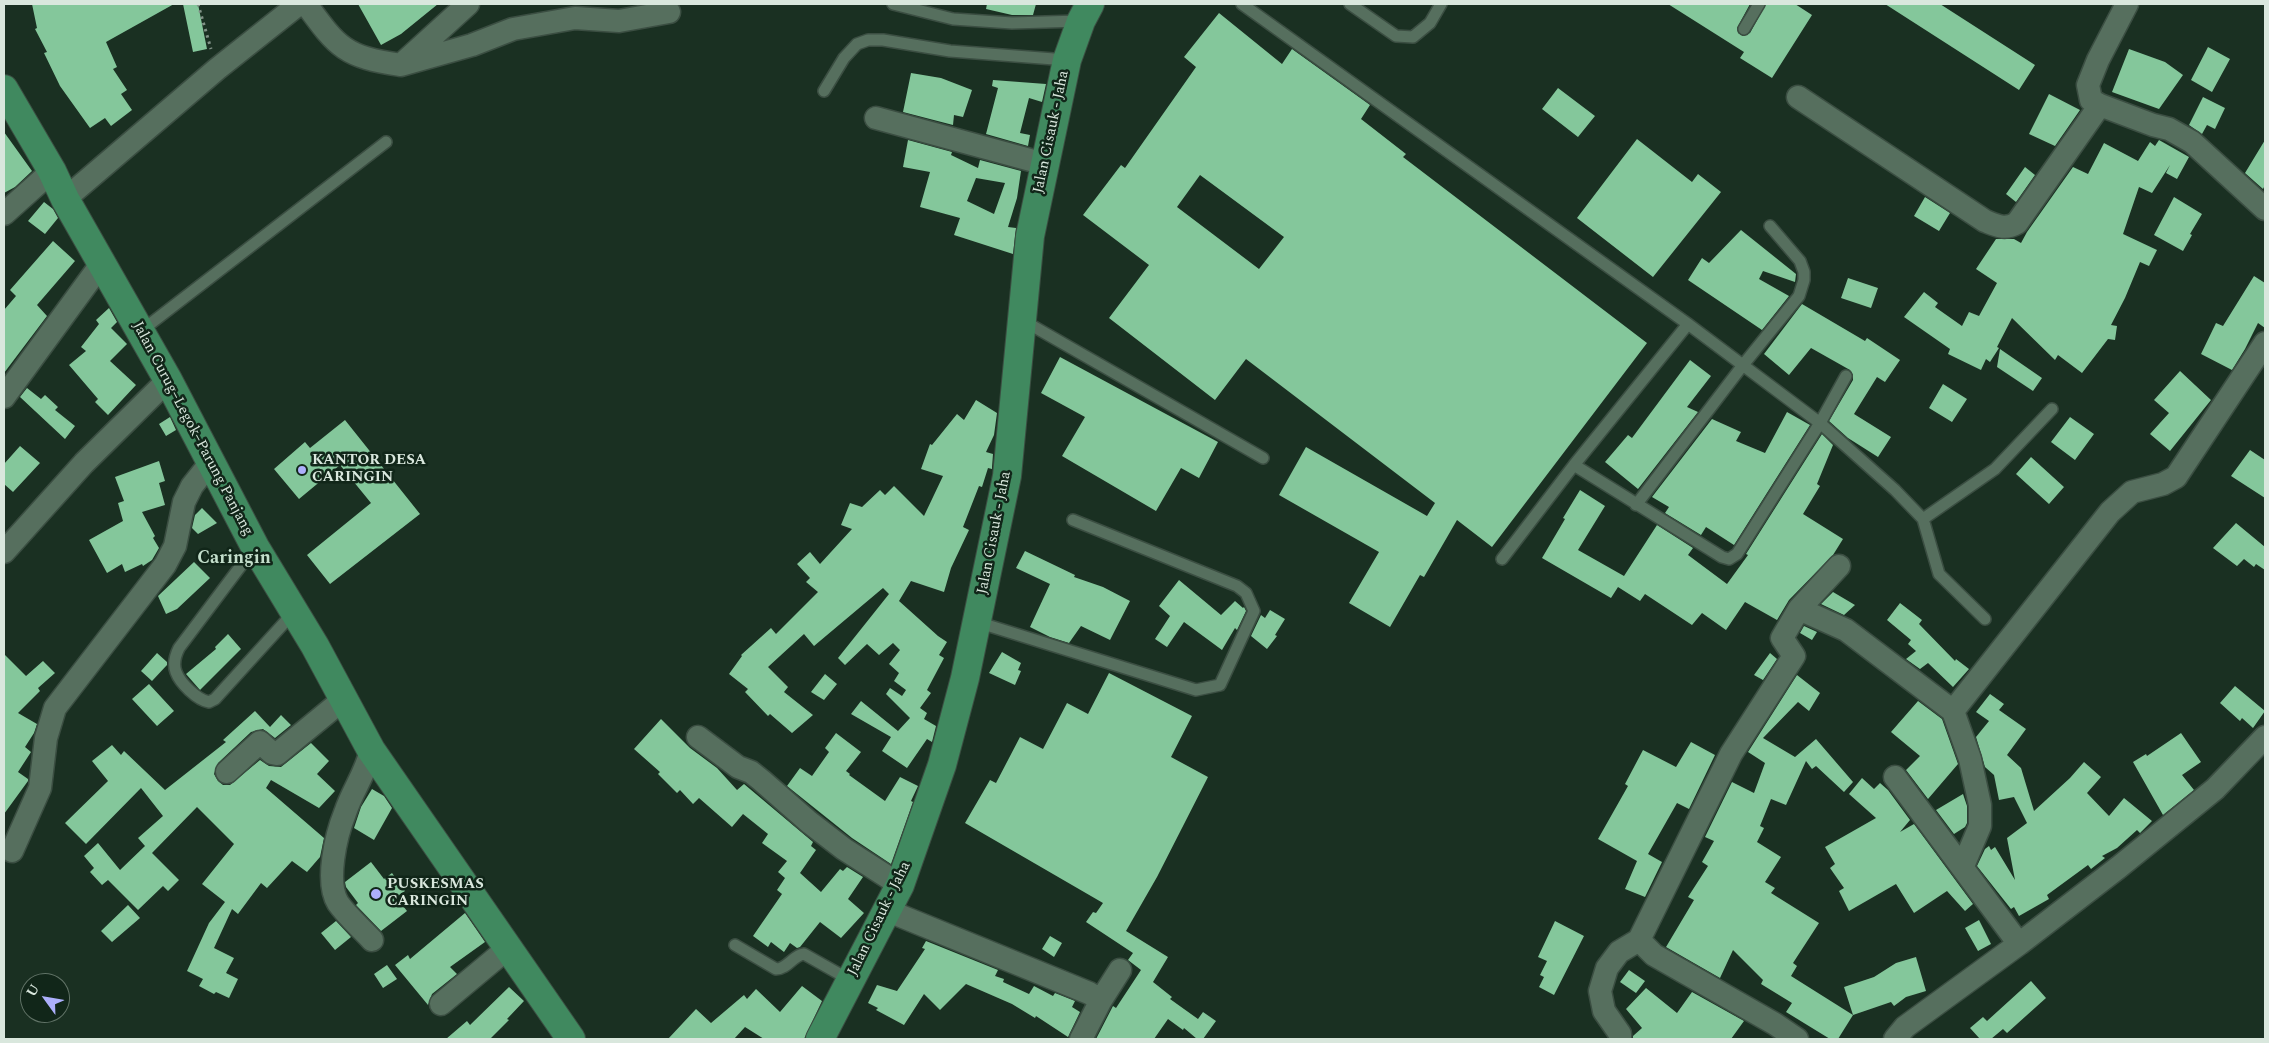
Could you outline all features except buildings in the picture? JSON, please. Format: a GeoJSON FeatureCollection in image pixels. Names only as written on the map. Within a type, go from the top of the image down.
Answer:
{"type":"FeatureCollection","features":[{"type":"Feature","properties":{"kind":"main road","name":"Jalan Cisauk - Jaha"},"geometry":{"type":"LineString","coordinates":[[820,1039],[900,885],[942,765],[977,622],[1007,476],[1024,321],[1030,236],[1067,60],[1085,12]]}},
{"type":"Feature","properties":{"kind":"main road","name":"Jalan Curug–Legok–Parung Panjang"},"geometry":{"type":"LineString","coordinates":[[4,89],[52,171],[65,199],[168,380],[255,547],[345,698],[371,750],[571,1039]]}},
{"type":"Feature","properties":{"kind":"street"},"geometry":{"type":"LineString","coordinates":[[65,199],[217,69],[299,4]]}},
{"type":"Feature","properties":{"kind":"street"},"geometry":{"type":"LineString","coordinates":[[306,4],[328,34],[341,47],[358,56],[401,65],[472,45],[513,29],[575,18],[619,21],[673,6]]}},
{"type":"Feature","properties":{"kind":"street"},"geometry":{"type":"LineString","coordinates":[[401,65],[468,4]]}},
{"type":"Feature","properties":{"kind":"street"},"geometry":{"type":"LineString","coordinates":[[2127,4],[2098,60],[2088,85],[2091,100],[2153,125],[2169,129],[2192,142],[2265,209]]}},
{"type":"Feature","properties":{"kind":"street"},"geometry":{"type":"LineString","coordinates":[[1798,97],[1985,221],[1999,227],[2009,228],[2017,223],[2100,105]]}},
{"type":"Feature","properties":{"kind":"street"},"geometry":{"type":"LineString","coordinates":[[876,118],[1045,164]]}},
{"type":"Feature","properties":{"kind":"street"},"geometry":{"type":"LineString","coordinates":[[4,214],[52,171]]}},
{"type":"Feature","properties":{"kind":"street"},"geometry":{"type":"LineString","coordinates":[[4,397],[102,263]]}},
{"type":"Feature","properties":{"kind":"street"},"geometry":{"type":"LineString","coordinates":[[1953,711],[2110,512],[2132,492],[2163,484],[2176,477],[2265,343]]}},
{"type":"Feature","properties":{"kind":"street"},"geometry":{"type":"LineString","coordinates":[[4,552],[84,463],[168,380]]}},
{"type":"Feature","properties":{"kind":"street"},"geometry":{"type":"LineString","coordinates":[[12,851],[40,788],[46,738],[55,708],[165,565],[174,546],[184,502],[192,486],[212,462]]}},
{"type":"Feature","properties":{"kind":"street"},"geometry":{"type":"LineString","coordinates":[[1620,1039],[1620,1034],[1604,1011],[1600,991],[1607,968],[1620,952],[1639,940],[1731,754],[1794,656],[1782,638],[1799,609],[1839,566]]}},
{"type":"Feature","properties":{"kind":"street"},"geometry":{"type":"LineString","coordinates":[[1799,609],[1846,630],[1953,711],[1970,759],[1980,805],[1980,826],[1962,866]]}},
{"type":"Feature","properties":{"kind":"street"},"geometry":{"type":"LineString","coordinates":[[227,772],[260,742],[272,753],[278,754],[345,698]]}},
{"type":"Feature","properties":{"kind":"street"},"geometry":{"type":"LineString","coordinates":[[698,737],[738,767],[751,772],[762,780],[809,822],[844,849],[900,885]]}},
{"type":"Feature","properties":{"kind":"street"},"geometry":{"type":"LineString","coordinates":[[1895,1039],[1906,1026],[2119,868],[2215,789],[2265,737]]}},
{"type":"Feature","properties":{"kind":"street"},"geometry":{"type":"LineString","coordinates":[[371,750],[367,767],[344,814],[333,861],[332,876],[333,889],[338,902],[372,940]]}},
{"type":"Feature","properties":{"kind":"street"},"geometry":{"type":"LineString","coordinates":[[1895,777],[2019,944]]}},
{"type":"Feature","properties":{"kind":"street"},"geometry":{"type":"LineString","coordinates":[[886,910],[1101,1000]]}},
{"type":"Feature","properties":{"kind":"street"},"geometry":{"type":"LineString","coordinates":[[1639,940],[1646,950],[1775,1024],[1797,1039]]}},
{"type":"Feature","properties":{"kind":"street"},"geometry":{"type":"LineString","coordinates":[[442,1004],[508,948]]}},
{"type":"Feature","properties":{"kind":"street"},"geometry":{"type":"LineString","coordinates":[[1081,1039],[1101,1000],[1120,970]]}},
{"type":"Feature","properties":{"kind":"lane"},"geometry":{"type":"LineString","coordinates":[[893,4],[953,19],[1012,23],[1085,12]]}},
{"type":"Feature","properties":{"kind":"lane"},"geometry":{"type":"LineString","coordinates":[[1242,4],[1688,324],[1820,422],[1895,490],[1923,519],[1939,574],[1985,619]]}},
{"type":"Feature","properties":{"kind":"lane"},"geometry":{"type":"LineString","coordinates":[[1350,4],[1396,36],[1413,37],[1430,23],[1441,4]]}},
{"type":"Feature","properties":{"kind":"lane"},"geometry":{"type":"LineString","coordinates":[[1744,29],[1759,4]]}},
{"type":"Feature","properties":{"kind":"lane"},"geometry":{"type":"LineString","coordinates":[[824,91],[844,58],[857,44],[868,40],[883,40],[950,51],[1067,60]]}},
{"type":"Feature","properties":{"kind":"lane"},"geometry":{"type":"LineString","coordinates":[[141,331],[386,142]]}},
{"type":"Feature","properties":{"kind":"lane"},"geometry":{"type":"LineString","coordinates":[[1636,505],[1743,365],[1799,296],[1804,280],[1804,272],[1800,261],[1770,226]]}},
{"type":"Feature","properties":{"kind":"lane"},"geometry":{"type":"LineString","coordinates":[[1024,321],[1263,458]]}},
{"type":"Feature","properties":{"kind":"lane"},"geometry":{"type":"LineString","coordinates":[[1502,559],[1574,465],[1688,324]]}},
{"type":"Feature","properties":{"kind":"lane"},"geometry":{"type":"LineString","coordinates":[[1574,465],[1636,505],[1728,559],[1737,554],[1820,422],[1846,376]]}},
{"type":"Feature","properties":{"kind":"lane"},"geometry":{"type":"LineString","coordinates":[[1923,519],[1995,469],[2052,409]]}},
{"type":"Feature","properties":{"kind":"lane"},"geometry":{"type":"LineString","coordinates":[[977,622],[1196,690],[1220,685],[1254,611],[1246,593],[1237,586],[1072,520]]}},
{"type":"Feature","properties":{"kind":"lane"},"geometry":{"type":"LineString","coordinates":[[255,547],[178,648],[174,660],[176,674],[198,698],[209,702],[215,699],[294,612]]}},
{"type":"Feature","properties":{"kind":"lane"},"geometry":{"type":"LineString","coordinates":[[735,946],[776,969],[781,969],[799,955],[804,954],[850,980]]}},
{"type":"Feature","properties":{"kind":"path"},"geometry":{"type":"LineString","coordinates":[[198,4],[217,69]]}},
{"type":"Feature","properties":{"kind":"place","name":"KANTOR DESA CARINGIN"},"geometry":{"type":"Point","coordinates":[302,470]}},
{"type":"Feature","properties":{"kind":"place","name":"PUSKESMAS CARINGIN"},"geometry":{"type":"Point","coordinates":[376,894]}},
{"type":"Feature","properties":{"kind":"district","name":"Caringin"},"geometry":{"type":"Point","coordinates":[234,559]}}]}
